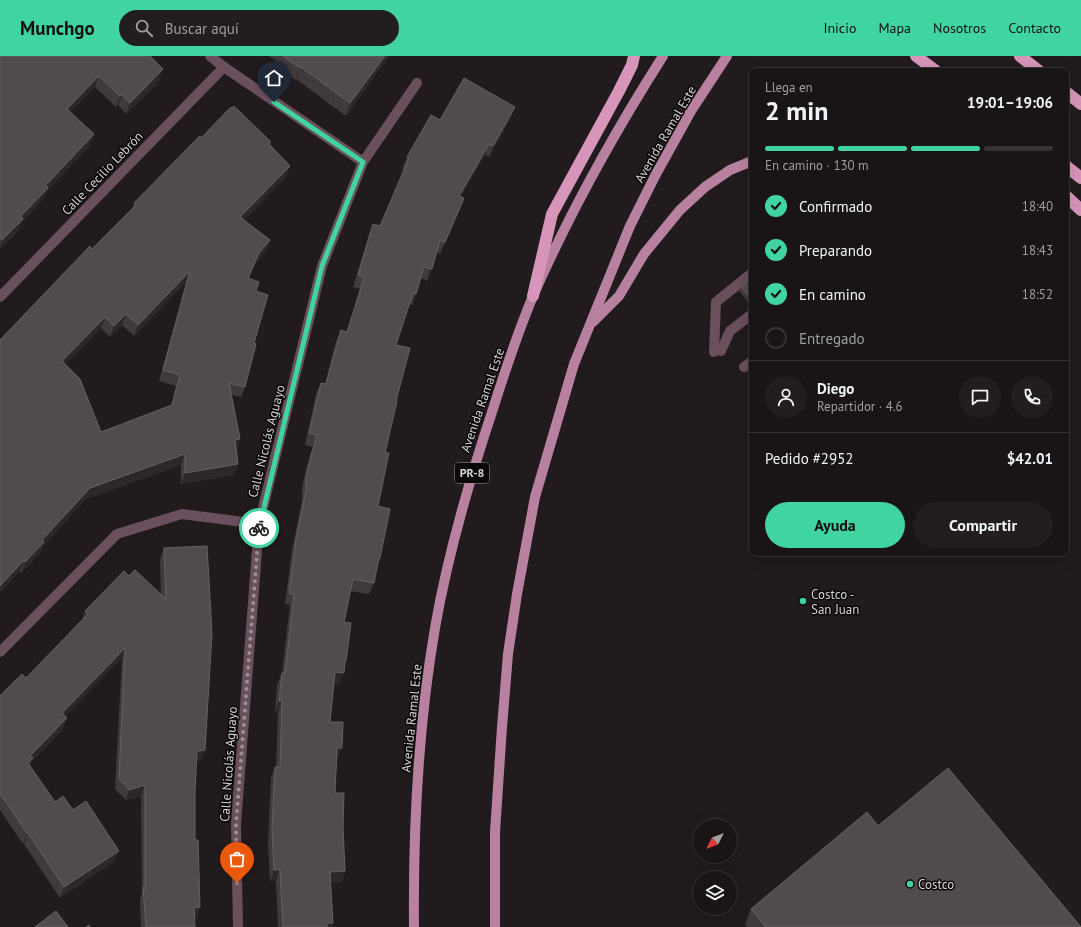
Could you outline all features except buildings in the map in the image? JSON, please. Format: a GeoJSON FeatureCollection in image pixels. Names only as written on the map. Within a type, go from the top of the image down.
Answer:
{"type":"FeatureCollection","features":[{"type":"Feature","properties":{"kind":"highway"},"geometry":{"type":"LineString","coordinates":[[533,296],[552,214],[619,91],[632,65],[634,56]]}},
{"type":"Feature","properties":{"kind":"highway"},"geometry":{"type":"LineString","coordinates":[[916,56],[932,68]]}},
{"type":"Feature","properties":{"kind":"highway"},"geometry":{"type":"LineString","coordinates":[[1020,56],[1035,68]]}},
{"type":"Feature","properties":{"kind":"highway"},"geometry":{"type":"LineString","coordinates":[[1069,94],[1081,104]]}},
{"type":"Feature","properties":{"kind":"highway"},"geometry":{"type":"LineString","coordinates":[[1069,168],[1081,178]]}},
{"type":"Feature","properties":{"kind":"highway"},"geometry":{"type":"LineString","coordinates":[[1069,199],[1081,210]]}},
{"type":"Feature","properties":{"kind":"main road","name":"Avenida Ramal Este"},"geometry":{"type":"LineString","coordinates":[[414,927],[413,880],[416,792],[424,699],[435,627],[462,505],[509,359],[533,296],[598,164],[663,56]]}},
{"type":"Feature","properties":{"kind":"main road","name":"Avenida Ramal Este"},"geometry":{"type":"LineString","coordinates":[[495,927],[498,785],[508,654],[517,594],[535,497],[574,364],[588,326],[630,226],[655,176],[691,111],[727,56]]}},
{"type":"Feature","properties":{"kind":"main road"},"geometry":{"type":"LineString","coordinates":[[588,326],[619,296],[644,254],[680,210],[705,187],[730,170],[749,162]]}},
{"type":"Feature","properties":{"kind":"main road"},"geometry":{"type":"LineString","coordinates":[[1069,206],[1081,214]]}},
{"type":"Feature","properties":{"kind":"street"},"geometry":{"type":"LineString","coordinates":[[210,56],[363,162]]}},
{"type":"Feature","properties":{"kind":"street","name":"Calle Cecilio Lebrón"},"geometry":{"type":"LineString","coordinates":[[0,297],[224,67]]}},
{"type":"Feature","properties":{"kind":"street","name":"Calle Nicolás Aguayo"},"geometry":{"type":"LineString","coordinates":[[238,927],[236,824],[259,524],[322,266],[363,162],[417,83]]}},
{"type":"Feature","properties":{"kind":"street"},"geometry":{"type":"LineString","coordinates":[[749,275],[716,302],[718,351],[730,331],[749,316]]}},
{"type":"Feature","properties":{"kind":"street"},"geometry":{"type":"LineString","coordinates":[[0,652],[117,534],[182,514],[259,524]]}},
{"type":"Feature","properties":{"kind":"way so far"},"geometry":{"type":"LineString","coordinates":[[237,883],[236,824],[259,528]]}},
{"type":"Feature","properties":{"kind":"place","name":"Costco - San Juan"},"geometry":{"type":"Point","coordinates":[803,601]}},
{"type":"Feature","properties":{"kind":"place","name":"Costco"},"geometry":{"type":"Point","coordinates":[910,884]}},
{"type":"Feature","properties":{"kind":"route"},"geometry":{"type":"LineString","coordinates":[[259,528],[322,266],[363,162],[274,102]]}}]}
